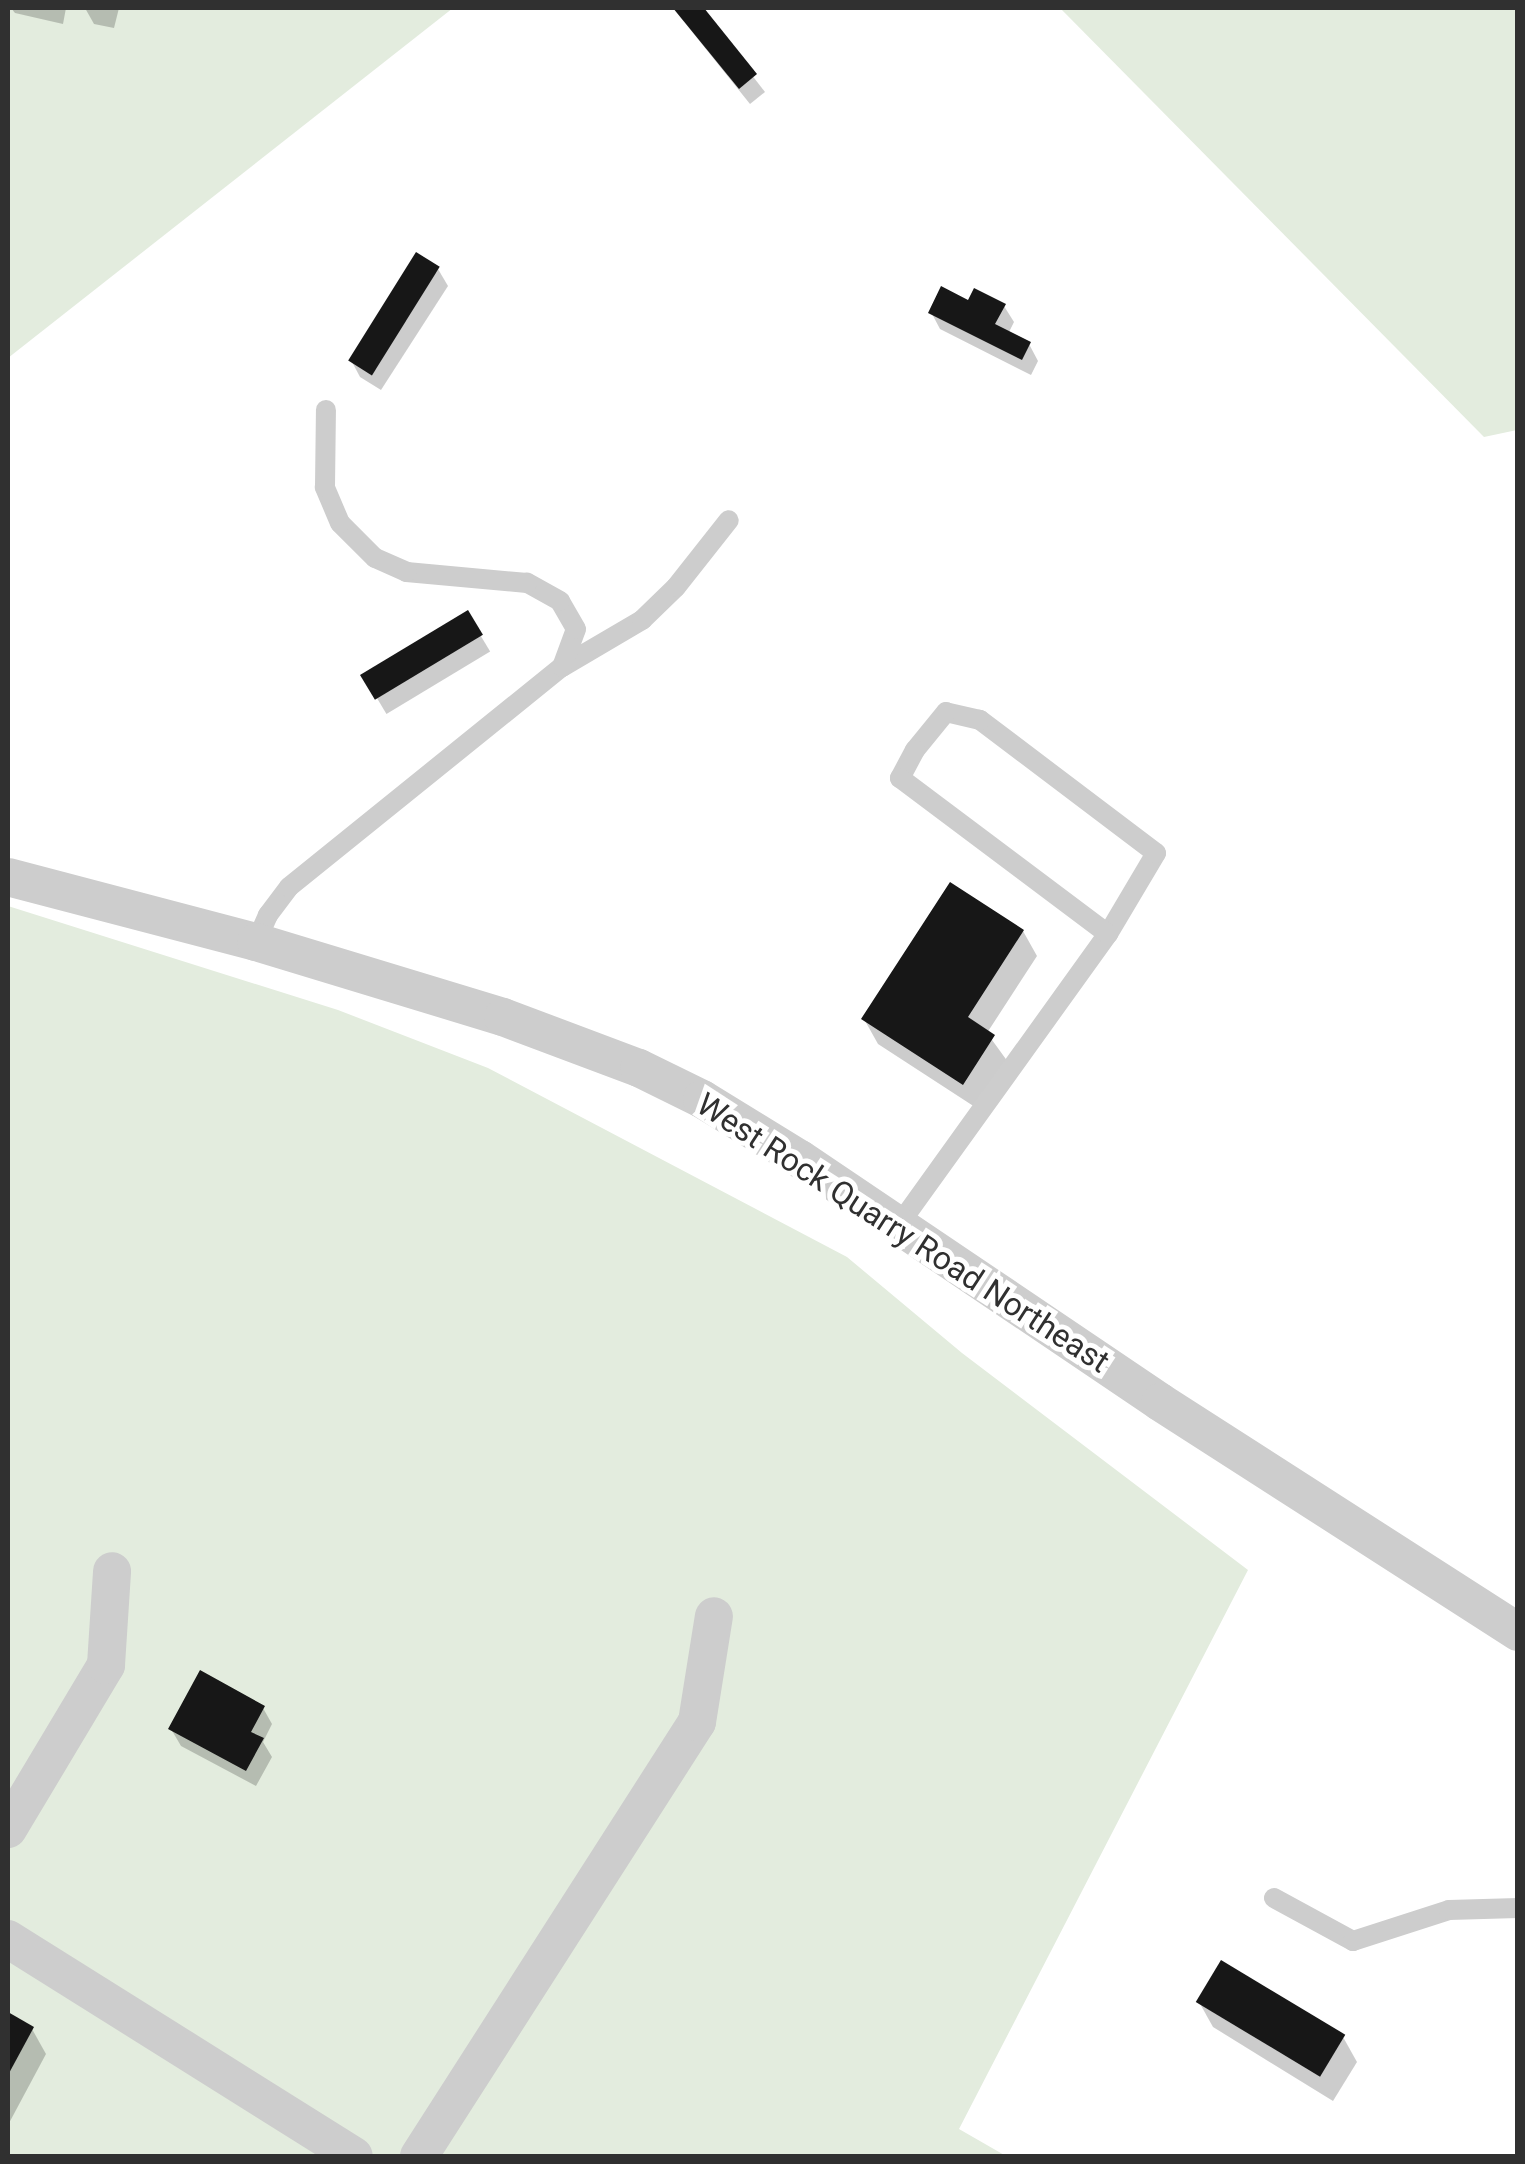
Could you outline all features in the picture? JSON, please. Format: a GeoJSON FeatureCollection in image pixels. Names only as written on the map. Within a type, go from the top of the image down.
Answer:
{"type":"FeatureCollection","features":[{"type":"Feature","properties":{"kind":"street","name":"West Rock Quarry Road Northeast"},"geometry":{"type":"LineString","coordinates":[[8,877],[256,942],[504,1016],[639,1068],[764,1135],[1518,1632]]}},
{"type":"Feature","properties":{"kind":"street"},"geometry":{"type":"LineString","coordinates":[[8,1829],[106,1665],[112,1572]]}},
{"type":"Feature","properties":{"kind":"street"},"geometry":{"type":"LineString","coordinates":[[418,2156],[696,1722],[714,1616]]}},
{"type":"Feature","properties":{"kind":"street"},"geometry":{"type":"LineString","coordinates":[[8,1939],[354,2156]]}},
{"type":"Feature","properties":{"kind":"lane"},"geometry":{"type":"LineString","coordinates":[[326,410],[324,488],[340,522],[376,558],[407,572],[527,583],[560,601],[576,629],[562,667]]}},
{"type":"Feature","properties":{"kind":"lane"},"geometry":{"type":"LineString","coordinates":[[256,942],[268,915],[289,887],[562,667],[642,620],[676,587],[729,520]]}},
{"type":"Feature","properties":{"kind":"lane"},"geometry":{"type":"LineString","coordinates":[[898,1226],[1108,934],[1156,853],[980,720],[946,712],[915,750],[900,778],[1108,934]]}},
{"type":"Feature","properties":{"kind":"lane"},"geometry":{"type":"LineString","coordinates":[[1274,1898],[1353,1941],[1449,1910],[1518,1908]]}},
{"type":"Feature","properties":{"kind":"shaded area"},"geometry":{"type":"Polygon","coordinates":[[[8,8],[453,8],[8,358],[8,8]]]}},
{"type":"Feature","properties":{"kind":"shaded area"},"geometry":{"type":"Polygon","coordinates":[[[1060,8],[1517,8],[1517,430],[1484,437],[1060,8]]]}},
{"type":"Feature","properties":{"kind":"shaded area"},"geometry":{"type":"Polygon","coordinates":[[[8,906],[338,1010],[488,1068],[847,1257],[962,1353],[1248,1570],[959,2129],[1006,2156],[8,2156],[8,906]]]}},
{"type":"Feature","properties":{"kind":"building"},"geometry":{"type":"Polygon","coordinates":[[[673,8],[704,8],[757,74],[739,89],[673,8]]]}},
{"type":"Feature","properties":{"kind":"building"},"geometry":{"type":"Polygon","coordinates":[[[416,252],[440,267],[372,375],[348,361],[416,252]]]}},
{"type":"Feature","properties":{"kind":"building"},"geometry":{"type":"Polygon","coordinates":[[[941,286],[968,300],[974,288],[1006,304],[995,324],[1031,342],[1022,360],[928,313],[941,286]]]}},
{"type":"Feature","properties":{"kind":"building"},"geometry":{"type":"Polygon","coordinates":[[[468,610],[483,635],[375,700],[360,675],[468,610]]]}},
{"type":"Feature","properties":{"kind":"building"},"geometry":{"type":"Polygon","coordinates":[[[950,882],[1024,930],[968,1017],[995,1035],[963,1085],[861,1019],[950,882]]]}},
{"type":"Feature","properties":{"kind":"building"},"geometry":{"type":"Polygon","coordinates":[[[200,1670],[265,1706],[251,1732],[264,1738],[246,1771],[168,1729],[200,1670]]]}},
{"type":"Feature","properties":{"kind":"building"},"geometry":{"type":"Polygon","coordinates":[[[1221,1960],[1345,2035],[1320,2077],[1196,2002],[1221,1960]]]}},
{"type":"Feature","properties":{"kind":"building"},"geometry":{"type":"Polygon","coordinates":[[[8,2012],[34,2027],[8,2075],[8,2012]]]}}]}
